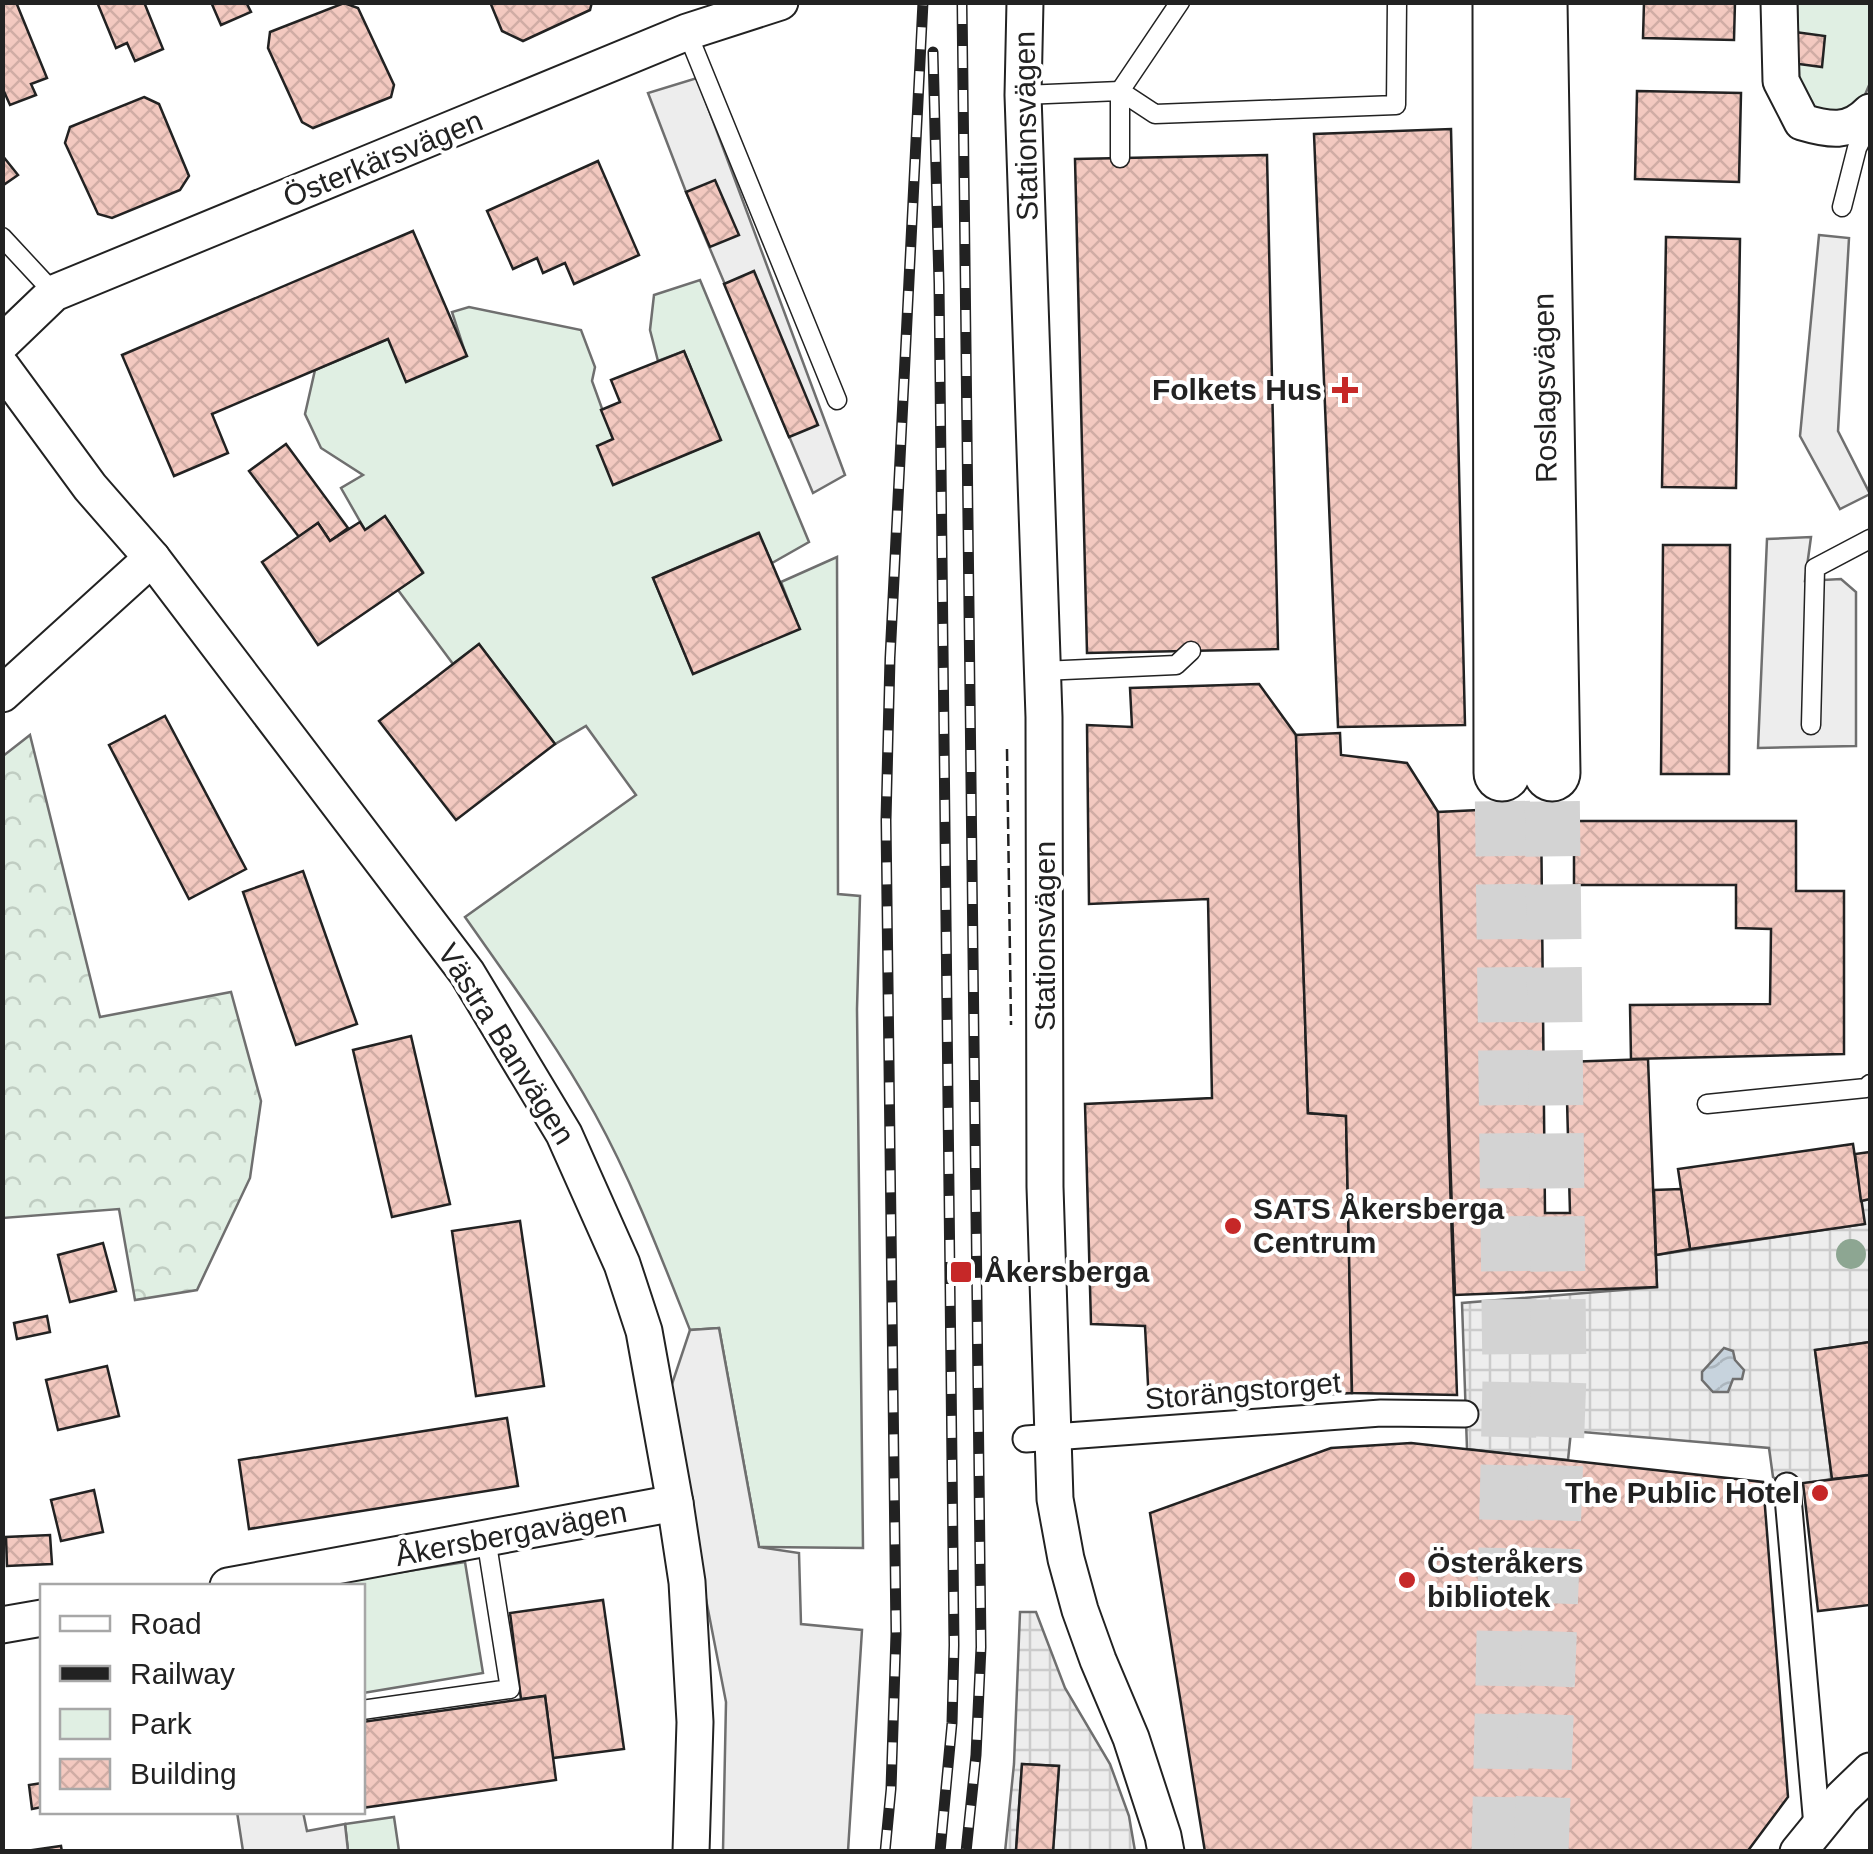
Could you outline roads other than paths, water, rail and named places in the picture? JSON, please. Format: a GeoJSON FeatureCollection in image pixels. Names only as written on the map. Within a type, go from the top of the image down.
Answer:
{"type":"FeatureCollection","features":[{"type":"Feature","properties":{"kind":"main road","name":"Roslagsvägen"},"geometry":{"type":"LineString","coordinates":[[1501,2],[1527,773],[1539,2]]}},
{"type":"Feature","properties":{"kind":"street","name":"Österkärsvägen"},"geometry":{"type":"LineString","coordinates":[[2,344],[54,293],[688,32],[780,2]]}},
{"type":"Feature","properties":{"kind":"street","name":"Stationsvägen"},"geometry":{"type":"LineString","coordinates":[[1025,2],[1023,94],[1044,716],[1045,1187],[1039,1439],[1080,1610],[1136,1752],[1166,1852]]}},
{"type":"Feature","properties":{"kind":"street"},"geometry":{"type":"LineString","coordinates":[[1779,2],[1781,81],[1802,122],[1831,130],[1861,121],[1870,112]]}},
{"type":"Feature","properties":{"kind":"street","name":"Västra Banvägen"},"geometry":{"type":"LineString","coordinates":[[2,367],[90,487],[152,558],[468,974],[564,1134],[622,1264],[644,1331],[675,1503],[687,1582],[696,1722],[691,1852]]}},
{"type":"Feature","properties":{"kind":"street"},"geometry":{"type":"LineString","coordinates":[[2,694],[152,558]]}},
{"type":"Feature","properties":{"kind":"street","name":"Storängstorget"},"geometry":{"type":"LineString","coordinates":[[1039,1439],[1381,1412],[1465,1414]]}},
{"type":"Feature","properties":{"kind":"street"},"geometry":{"type":"LineString","coordinates":[[1787,1486],[1808,1839]]}},
{"type":"Feature","properties":{"kind":"street","name":"Åkersbergavägen"},"geometry":{"type":"LineString","coordinates":[[253,1584],[675,1503]]}},
{"type":"Feature","properties":{"kind":"street"},"geometry":{"type":"LineString","coordinates":[[2,1625],[40,1618]]}},
{"type":"Feature","properties":{"kind":"street"},"geometry":{"type":"LineString","coordinates":[[1808,1839],[1870,1771]]}},
{"type":"Feature","properties":{"kind":"lane"},"geometry":{"type":"LineString","coordinates":[[1120,158],[1120,91],[1180,2]]}},
{"type":"Feature","properties":{"kind":"lane"},"geometry":{"type":"LineString","coordinates":[[1023,94],[1120,91],[1154,114],[1396,105],[1397,2]]}},
{"type":"Feature","properties":{"kind":"lane"},"geometry":{"type":"LineString","coordinates":[[688,32],[837,400]]}},
{"type":"Feature","properties":{"kind":"lane"},"geometry":{"type":"LineString","coordinates":[[1842,207],[1857,148],[1870,122]]}},
{"type":"Feature","properties":{"kind":"lane"},"geometry":{"type":"LineString","coordinates":[[2,236],[54,293]]}},
{"type":"Feature","properties":{"kind":"lane"},"geometry":{"type":"LineString","coordinates":[[1811,725],[1816,568],[1870,539]]}},
{"type":"Feature","properties":{"kind":"lane"},"geometry":{"type":"LineString","coordinates":[[1042,671],[1176,665],[1191,651]]}},
{"type":"Feature","properties":{"kind":"lane"},"geometry":{"type":"LineString","coordinates":[[1707,1104],[1866,1088],[1870,1084]]}},
{"type":"Feature","properties":{"kind":"lane"},"geometry":{"type":"LineString","coordinates":[[365,1710],[510,1689],[486,1538]]}},
{"type":"Feature","properties":{"kind":"water"},"geometry":{"type":"Polygon","coordinates":[[[1724,1348],[1733,1351],[1744,1370],[1742,1379],[1733,1379],[1728,1392],[1713,1392],[1702,1380],[1702,1372],[1724,1348]]]}},
{"type":"Feature","properties":{"kind":"tunnel"},"geometry":{"type":"LineString","coordinates":[[1499,1852],[1510,1379],[1502,773]]}},
{"type":"Feature","properties":{"kind":"tunnel"},"geometry":{"type":"LineString","coordinates":[[1541,1852],[1559,1375],[1552,773]]}},
{"type":"Feature","properties":{"kind":"railway"},"geometry":{"type":"LineString","coordinates":[[885,1852],[896,1634],[886,820],[890,658],[923,2]]}},
{"type":"Feature","properties":{"kind":"railway"},"geometry":{"type":"LineString","coordinates":[[962,2],[981,1647],[966,1852]]}},
{"type":"Feature","properties":{"kind":"railway"},"geometry":{"type":"LineString","coordinates":[[933,52],[954,1645],[952,1723],[940,1852]]}},
{"type":"Feature","properties":{"kind":"place","name":"Folkets Hus"},"geometry":{"type":"Point","coordinates":[1345,390]}},
{"type":"Feature","properties":{"kind":"place","name":"SATS Åkersberga Centrum"},"geometry":{"type":"Point","coordinates":[1233,1226]}},
{"type":"Feature","properties":{"kind":"place","name":"Åkersberga"},"geometry":{"type":"Point","coordinates":[961,1272]}},
{"type":"Feature","properties":{"kind":"place","name":"The Public Hotel"},"geometry":{"type":"Point","coordinates":[1820,1493]}},
{"type":"Feature","properties":{"kind":"place","name":"Österåkers bibliotek"},"geometry":{"type":"Point","coordinates":[1407,1580]}}]}
